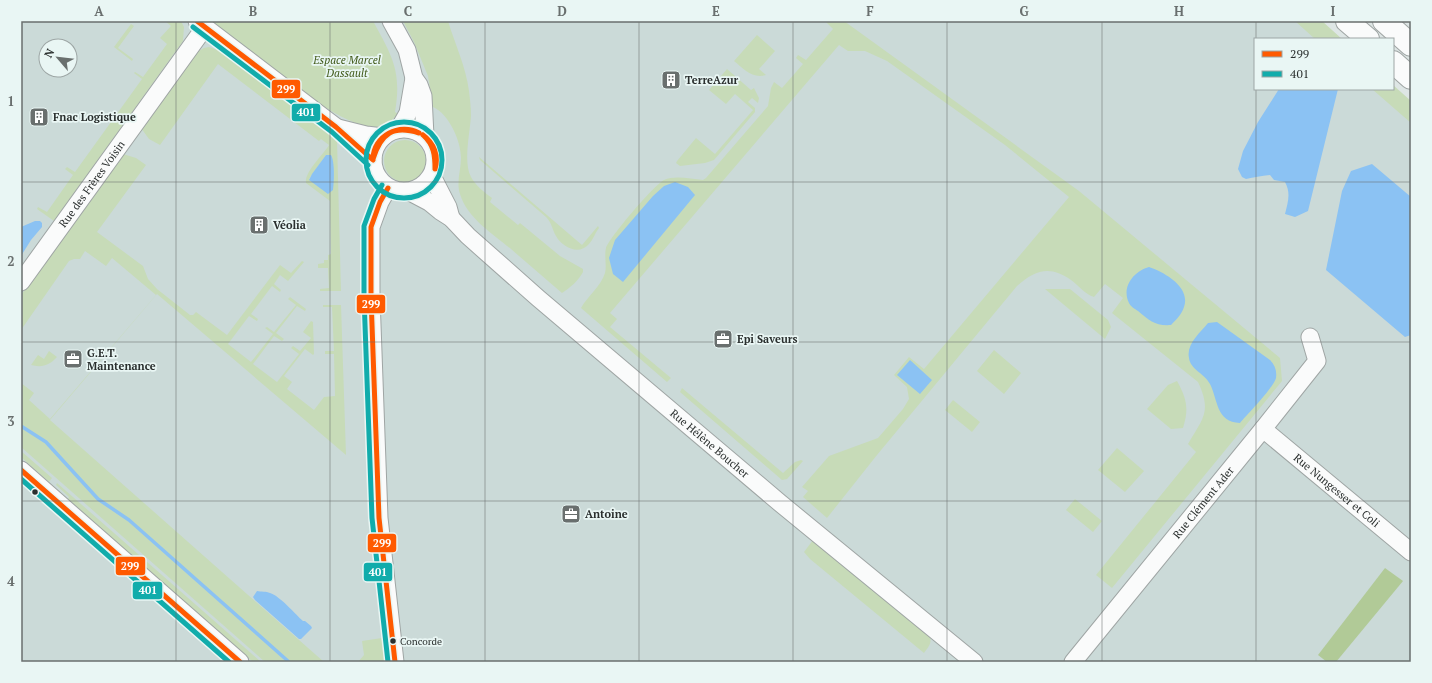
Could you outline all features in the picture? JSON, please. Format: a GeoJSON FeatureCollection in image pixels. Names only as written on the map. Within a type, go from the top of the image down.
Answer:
{"type":"FeatureCollection","features":[{"type":"Feature","properties":{"kind":"highway"},"geometry":{"type":"LineString","coordinates":[[1347,21],[1367,38]]}},
{"type":"Feature","properties":{"kind":"highway"},"geometry":{"type":"LineString","coordinates":[[1384,21],[1411,45]]}},
{"type":"Feature","properties":{"kind":"highway"},"geometry":{"type":"LineString","coordinates":[[1394,63],[1411,78]]}},
{"type":"Feature","properties":{"kind":"street"},"geometry":{"type":"LineString","coordinates":[[391,21],[406,50],[414,78],[419,85],[423,96],[425,136]]}},
{"type":"Feature","properties":{"kind":"street"},"geometry":{"type":"LineString","coordinates":[[201,24],[336,127],[373,160]]}},
{"type":"Feature","properties":{"kind":"street","name":"Rue des Frères Voisin"},"geometry":{"type":"LineString","coordinates":[[21,282],[201,24]]}},
{"type":"Feature","properties":{"kind":"street"},"geometry":{"type":"LineString","coordinates":[[399,129],[408,113],[414,78]]}},
{"type":"Feature","properties":{"kind":"street"},"geometry":{"type":"LineString","coordinates":[[336,127],[383,137]]}},
{"type":"Feature","properties":{"kind":"street"},"geometry":{"type":"LineString","coordinates":[[395,662],[379,518],[371,297],[371,227],[380,202],[388,188],[377,176],[373,160],[375,149],[383,137],[399,129],[411,130],[425,136],[430,142],[436,157],[436,165],[432,176],[424,186],[410,192]]}},
{"type":"Feature","properties":{"kind":"street","name":"Rue Hélène Boucher"},"geometry":{"type":"LineString","coordinates":[[432,176],[448,207],[451,218]]}},
{"type":"Feature","properties":{"kind":"street","name":"Rue Hélène Boucher"},"geometry":{"type":"LineString","coordinates":[[388,188],[395,191],[410,192],[429,202],[451,218],[468,236],[538,298],[780,503],[974,662]]}},
{"type":"Feature","properties":{"kind":"street","name":"Rue Clément Ader"},"geometry":{"type":"LineString","coordinates":[[1073,662],[1263,430],[1317,361],[1310,337]]}},
{"type":"Feature","properties":{"kind":"street","name":"Rue Nungesser et Coli"},"geometry":{"type":"LineString","coordinates":[[1263,430],[1411,552]]}},
{"type":"Feature","properties":{"kind":"street"},"geometry":{"type":"LineString","coordinates":[[21,470],[240,662]]}},
{"type":"Feature","properties":{"kind":"shaded area"},"geometry":{"type":"Polygon","coordinates":[[[21,21],[1303,21],[1322,38],[1254,38],[1254,90],[1382,90],[1411,115],[1411,662],[21,662],[21,21]]]}},
{"type":"Feature","properties":{"kind":"green space"},"geometry":{"type":"Polygon","coordinates":[[[165,21],[181,21],[184,27],[183,41],[54,221],[37,209],[38,207],[47,212],[73,175],[65,169],[67,167],[75,172],[142,79],[134,73],[135,72],[143,77],[167,44],[160,38],[171,26],[165,21]]]}},
{"type":"Feature","properties":{"kind":"green space","name":"Espace Marcel Dassault"},"geometry":{"type":"Polygon","coordinates":[[[210,21],[373,21],[394,64],[397,85],[395,112],[398,114],[388,123],[375,127],[362,125],[349,120],[304,93],[210,21]]]}},
{"type":"Feature","properties":{"kind":"green space"},"geometry":{"type":"Polygon","coordinates":[[[403,21],[448,21],[468,82],[471,116],[467,164],[471,177],[483,191],[492,198],[490,202],[518,225],[520,223],[560,256],[583,269],[583,272],[577,281],[562,293],[481,225],[463,203],[459,190],[461,158],[459,144],[449,122],[433,107],[428,76],[414,42],[403,21]]]}},
{"type":"Feature","properties":{"kind":"green space"},"geometry":{"type":"Polygon","coordinates":[[[825,21],[844,21],[1079,191],[1280,358],[1282,381],[1112,588],[1096,575],[1196,452],[1188,444],[1201,421],[1205,408],[1202,392],[1198,382],[1112,313],[1123,298],[1105,284],[1094,297],[1085,292],[1071,280],[1056,272],[1043,271],[1030,276],[1017,286],[877,455],[827,518],[803,497],[808,491],[802,487],[829,456],[878,438],[903,409],[909,399],[907,387],[894,375],[909,357],[924,369],[1069,197],[1005,145],[887,61],[865,51],[848,51],[839,45],[610,313],[617,319],[610,327],[671,378],[667,382],[581,308],[603,278],[606,270],[605,251],[609,242],[632,212],[651,191],[664,180],[688,178],[703,180],[706,178],[768,106],[771,88],[774,82],[782,88],[803,64],[796,58],[798,55],[806,60],[833,29],[825,21]]]}},
{"type":"Feature","properties":{"kind":"green space"},"geometry":{"type":"Polygon","coordinates":[[[1295,21],[1322,21],[1341,38],[1314,38],[1295,21]]]}},
{"type":"Feature","properties":{"kind":"green space"},"geometry":{"type":"Polygon","coordinates":[[[131,24],[134,26],[118,48],[133,59],[132,61],[114,47],[131,24]]]}},
{"type":"Feature","properties":{"kind":"green space"},"geometry":{"type":"Polygon","coordinates":[[[757,35],[775,51],[759,69],[766,75],[761,76],[756,76],[748,72],[734,61],[757,35]]]}},
{"type":"Feature","properties":{"kind":"green space"},"geometry":{"type":"Polygon","coordinates":[[[209,47],[221,51],[337,140],[341,291],[320,291],[320,289],[329,288],[328,268],[318,268],[318,264],[324,263],[324,260],[328,260],[328,255],[331,254],[330,201],[306,183],[306,179],[311,169],[329,145],[321,139],[319,141],[218,64],[160,145],[149,139],[141,128],[195,53],[209,47]],[[326,155],[309,179],[333,190],[333,162],[326,155]]]}},
{"type":"Feature","properties":{"kind":"green space"},"geometry":{"type":"Polygon","coordinates":[[[727,69],[751,90],[754,88],[759,98],[758,103],[752,98],[748,102],[755,108],[755,112],[714,160],[705,163],[680,166],[676,163],[677,161],[696,138],[715,154],[753,110],[735,94],[726,104],[709,90],[727,69]]]}},
{"type":"Feature","properties":{"kind":"green space"},"geometry":{"type":"Polygon","coordinates":[[[1394,86],[1411,101],[1411,123],[1373,90],[1394,90],[1394,86]]]}},
{"type":"Feature","properties":{"kind":"green space"},"geometry":{"type":"Polygon","coordinates":[[[401,140],[409,140],[417,143],[423,149],[426,161],[423,173],[417,179],[409,182],[401,182],[393,179],[387,173],[384,165],[384,157],[387,149],[393,143],[401,140]]]}},
{"type":"Feature","properties":{"kind":"green space"},"geometry":{"type":"Polygon","coordinates":[[[123,154],[136,158],[146,165],[97,232],[143,266],[148,279],[157,289],[190,315],[193,315],[196,312],[227,335],[280,265],[291,273],[302,261],[304,262],[288,281],[280,275],[274,284],[281,290],[280,292],[272,286],[251,314],[258,319],[257,321],[249,316],[228,344],[251,362],[273,334],[265,328],[267,327],[274,332],[296,305],[288,299],[290,297],[306,309],[305,311],[297,306],[276,333],[284,339],[282,341],[274,336],[253,364],[277,382],[299,354],[291,348],[293,346],[300,351],[311,338],[303,332],[311,321],[313,322],[314,354],[313,355],[305,349],[284,376],[292,382],[287,389],[314,410],[324,397],[335,396],[334,354],[325,354],[325,351],[334,351],[332,307],[323,307],[323,305],[341,305],[346,455],[157,294],[50,420],[324,662],[265,662],[21,447],[21,383],[34,393],[29,400],[50,419],[156,295],[112,258],[106,266],[85,251],[80,259],[69,261],[21,330],[21,295],[123,154]]]}},
{"type":"Feature","properties":{"kind":"green space"},"geometry":{"type":"Polygon","coordinates":[[[479,157],[582,245],[598,226],[599,228],[590,242],[585,248],[576,250],[562,244],[556,236],[548,219],[480,160],[479,157]]]}},
{"type":"Feature","properties":{"kind":"green space"},"geometry":{"type":"Polygon","coordinates":[[[1045,289],[1070,289],[1108,320],[1111,327],[1105,339],[1045,289]]]}},
{"type":"Feature","properties":{"kind":"green space"},"geometry":{"type":"Polygon","coordinates":[[[994,350],[1021,373],[1004,394],[977,371],[994,350]]]}},
{"type":"Feature","properties":{"kind":"green space"},"geometry":{"type":"Polygon","coordinates":[[[49,351],[57,357],[52,362],[42,366],[31,365],[38,355],[44,359],[49,351]]]}},
{"type":"Feature","properties":{"kind":"green space"},"geometry":{"type":"Polygon","coordinates":[[[1177,381],[1185,399],[1186,415],[1183,428],[1171,429],[1147,409],[1168,385],[1177,381]]]}},
{"type":"Feature","properties":{"kind":"green space"},"geometry":{"type":"Polygon","coordinates":[[[682,388],[783,473],[795,462],[801,460],[803,461],[787,479],[782,480],[680,392],[682,388]]]}},
{"type":"Feature","properties":{"kind":"green space"},"geometry":{"type":"Polygon","coordinates":[[[953,400],[980,422],[972,432],[945,410],[953,400]]]}},
{"type":"Feature","properties":{"kind":"green space"},"geometry":{"type":"Polygon","coordinates":[[[1117,448],[1144,471],[1125,492],[1098,470],[1117,448]]]}},
{"type":"Feature","properties":{"kind":"green space"},"geometry":{"type":"Polygon","coordinates":[[[21,451],[52,478],[49,482],[21,457],[21,451]]]}},
{"type":"Feature","properties":{"kind":"green space"},"geometry":{"type":"Polygon","coordinates":[[[57,483],[261,662],[253,662],[68,499],[69,497],[56,485],[57,483]]]}},
{"type":"Feature","properties":{"kind":"green space"},"geometry":{"type":"Polygon","coordinates":[[[1075,499],[1102,521],[1093,532],[1066,510],[1075,499]]]}},
{"type":"Feature","properties":{"kind":"green space"},"geometry":{"type":"Polygon","coordinates":[[[813,540],[930,637],[930,644],[924,653],[810,559],[804,552],[813,540]]]}},
{"type":"Feature","properties":{"kind":"green space"},"geometry":{"type":"Polygon","coordinates":[[[1385,568],[1403,581],[1336,662],[1327,662],[1318,655],[1385,568]]]}},
{"type":"Feature","properties":{"kind":"green space"},"geometry":{"type":"Polygon","coordinates":[[[382,638],[385,662],[358,662],[364,655],[362,641],[382,638]]]}},
{"type":"Feature","properties":{"kind":"water"},"geometry":{"type":"Polygon","coordinates":[[[1278,90],[1338,90],[1308,211],[1295,217],[1285,214],[1288,202],[1288,190],[1285,182],[1274,180],[1270,175],[1246,179],[1242,177],[1238,169],[1243,151],[1258,122],[1278,90]]]}},
{"type":"Feature","properties":{"kind":"water"},"geometry":{"type":"Polygon","coordinates":[[[326,155],[331,155],[334,167],[333,190],[328,194],[309,180],[326,155]]]}},
{"type":"Feature","properties":{"kind":"water"},"geometry":{"type":"Polygon","coordinates":[[[1372,164],[1411,197],[1411,335],[1405,337],[1326,270],[1342,191],[1351,171],[1372,164]]]}},
{"type":"Feature","properties":{"kind":"water"},"geometry":{"type":"Polygon","coordinates":[[[675,182],[688,187],[695,195],[623,282],[613,274],[609,258],[615,240],[653,196],[664,186],[675,182]]]}},
{"type":"Feature","properties":{"kind":"water"},"geometry":{"type":"Polygon","coordinates":[[[35,221],[40,221],[42,223],[42,227],[31,240],[21,256],[21,227],[35,221]]]}},
{"type":"Feature","properties":{"kind":"water"},"geometry":{"type":"Polygon","coordinates":[[[1149,267],[1175,281],[1184,293],[1185,300],[1183,310],[1179,317],[1171,325],[1161,325],[1153,322],[1146,318],[1129,303],[1127,291],[1130,280],[1138,272],[1149,267]]]}},
{"type":"Feature","properties":{"kind":"water"},"geometry":{"type":"Polygon","coordinates":[[[1217,322],[1270,360],[1276,371],[1276,378],[1271,388],[1240,423],[1232,422],[1226,419],[1222,414],[1208,380],[1192,365],[1189,358],[1190,348],[1194,339],[1208,323],[1217,322]]]}},
{"type":"Feature","properties":{"kind":"water"},"geometry":{"type":"Polygon","coordinates":[[[910,360],[932,380],[920,394],[897,375],[910,360]]]}},
{"type":"Feature","properties":{"kind":"water"},"geometry":{"type":"Polygon","coordinates":[[[257,591],[268,592],[274,595],[312,628],[301,639],[299,639],[255,600],[253,597],[257,591]]]}},
{"type":"Feature","properties":{"kind":"waterway"},"geometry":{"type":"LineString","coordinates":[[21,426],[46,442],[98,499],[129,520],[289,662]]}},
{"type":"Feature","properties":{"kind":"transit line","name":"299"},"geometry":{"type":"LineString","coordinates":[[197,21],[336,127],[373,160]]}},
{"type":"Feature","properties":{"kind":"transit line","name":"401"},"geometry":{"type":"LineString","coordinates":[[193,27],[332,132],[368,165]]}},
{"type":"Feature","properties":{"kind":"transit line","name":"401"},"geometry":{"type":"LineString","coordinates":[[396,122],[412,122],[425,128],[436,139],[442,152],[442,160],[440,175],[425,192],[412,198],[396,198],[383,192],[368,175],[366,168],[366,152],[372,139],[389,124],[396,122]]}},
{"type":"Feature","properties":{"kind":"transit line","name":"299"},"geometry":{"type":"LineString","coordinates":[[373,159],[374,151],[378,144],[389,133],[404,129],[419,133]]}},
{"type":"Feature","properties":{"kind":"transit line","name":"299"},"geometry":{"type":"LineString","coordinates":[[373,159],[380,143],[389,133],[402,130],[419,133]]}},
{"type":"Feature","properties":{"kind":"transit line","name":"299"},"geometry":{"type":"LineString","coordinates":[[423,135],[427,138],[435,150],[435,169]]}},
{"type":"Feature","properties":{"kind":"transit line","name":"299"},"geometry":{"type":"LineString","coordinates":[[423,135],[432,146],[435,159],[435,169]]}},
{"type":"Feature","properties":{"kind":"transit line","name":"401"},"geometry":{"type":"LineString","coordinates":[[382,185],[374,199],[364,226],[364,297],[372,518],[388,662]]}},
{"type":"Feature","properties":{"kind":"transit line","name":"299"},"geometry":{"type":"LineString","coordinates":[[388,188],[380,202],[371,227],[371,297],[379,518],[395,662]]}},
{"type":"Feature","properties":{"kind":"transit line","name":"299"},"geometry":{"type":"LineString","coordinates":[[21,470],[240,662]]}},
{"type":"Feature","properties":{"kind":"transit line","name":"401"},"geometry":{"type":"LineString","coordinates":[[21,479],[229,662]]}},
{"type":"Feature","properties":{"kind":"place","name":"TerreAzur"},"geometry":{"type":"Point","coordinates":[671,80]}},
{"type":"Feature","properties":{"kind":"place","name":"Fnac Logistique"},"geometry":{"type":"Point","coordinates":[39,117]}},
{"type":"Feature","properties":{"kind":"place","name":"Véolia"},"geometry":{"type":"Point","coordinates":[259,225]}},
{"type":"Feature","properties":{"kind":"place","name":"Epi Saveurs"},"geometry":{"type":"Point","coordinates":[723,339]}},
{"type":"Feature","properties":{"kind":"place","name":"G.E.T. Maintenance"},"geometry":{"type":"Point","coordinates":[73,359]}},
{"type":"Feature","properties":{"kind":"place","name":"Antoine"},"geometry":{"type":"Point","coordinates":[571,514]}},
{"type":"Feature","properties":{"kind":"place","name":"Concorde"},"geometry":{"type":"Point","coordinates":[393,641]}}]}
